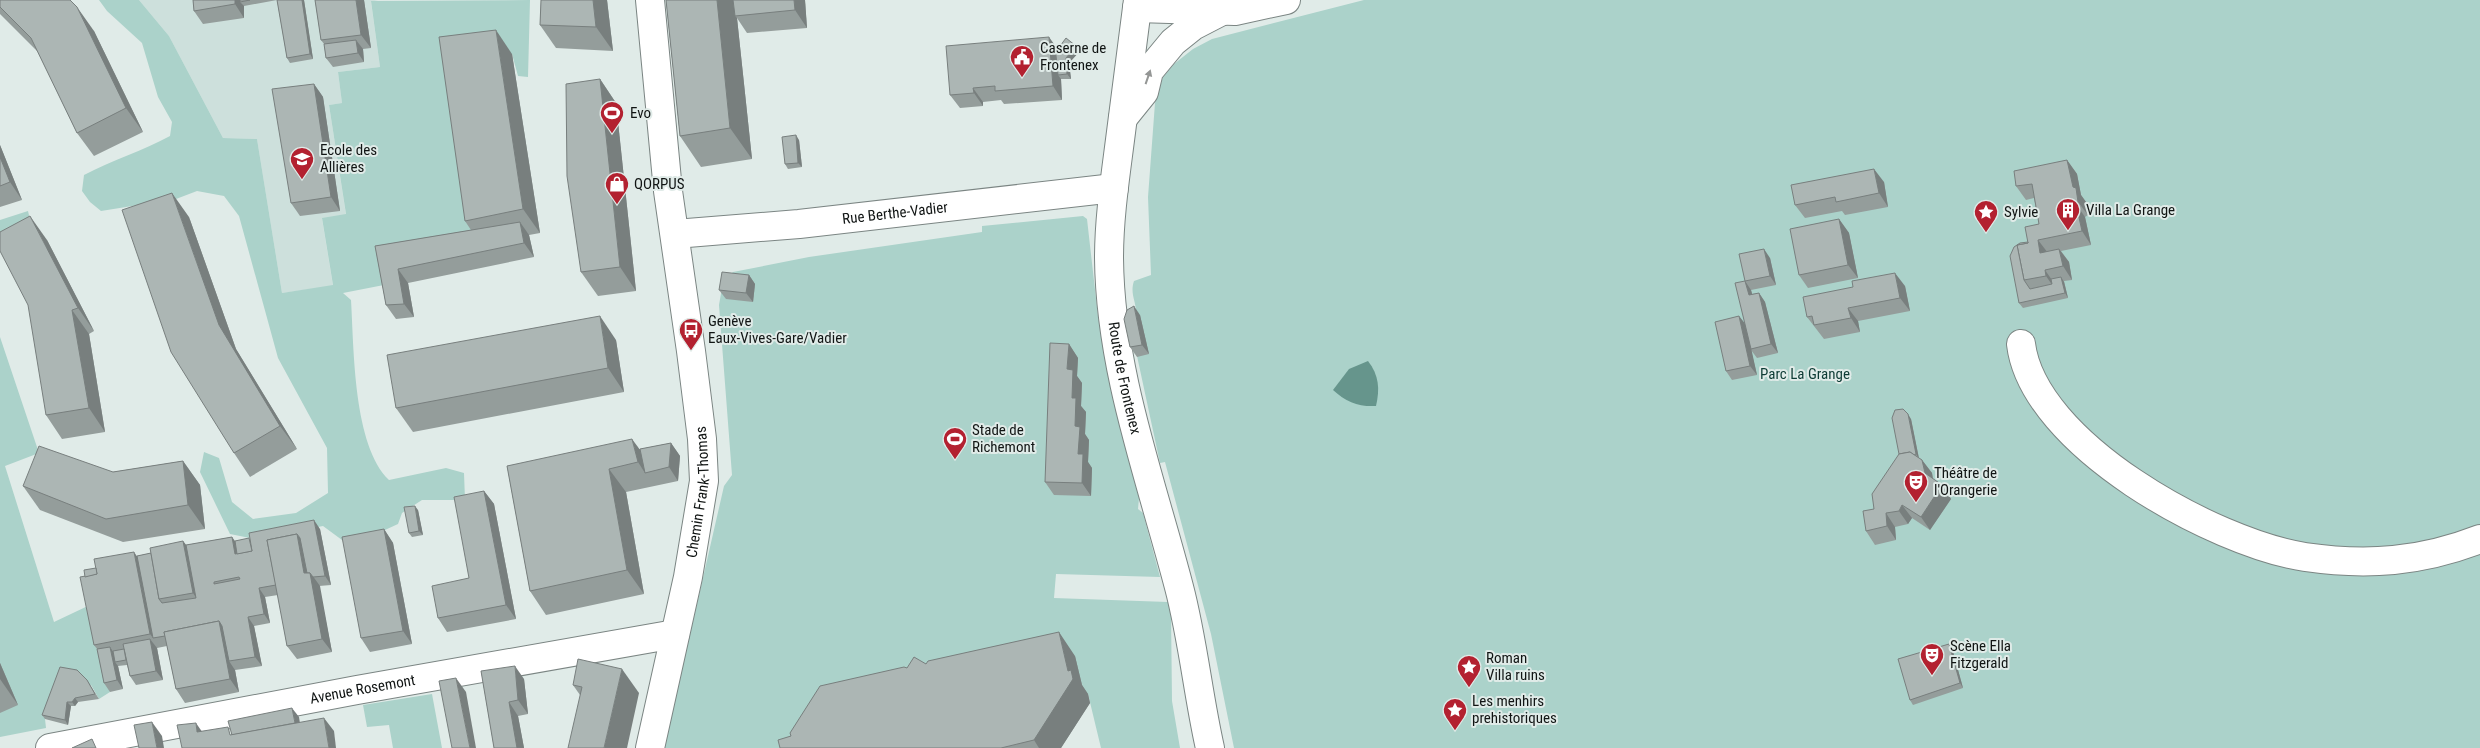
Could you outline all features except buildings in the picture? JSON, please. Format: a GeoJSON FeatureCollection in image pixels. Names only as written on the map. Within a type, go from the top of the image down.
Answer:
{"type":"FeatureCollection","features":[{"type":"Feature","properties":{"kind":"street","name":"Chemin Frank-Thomas"},"geometry":{"type":"LineString","coordinates":[[650,0],[668,191],[702,439],[704,481],[688,577],[650,748]]}},
{"type":"Feature","properties":{"kind":"street"},"geometry":{"type":"LineString","coordinates":[[1138,4],[1222,11],[1252,8],[1286,0]]}},
{"type":"Feature","properties":{"kind":"street","name":"Route de Frontenex"},"geometry":{"type":"LineString","coordinates":[[1138,4],[1114,188],[1109,260],[1117,349],[1126,394],[1180,589],[1194,650],[1210,748]]}},
{"type":"Feature","properties":{"kind":"street"},"geometry":{"type":"LineString","coordinates":[[1123,118],[1144,92],[1149,71],[1173,42],[1193,26],[1222,11]]}},
{"type":"Feature","properties":{"kind":"street","name":"Rue Berthe-Vadier"},"geometry":{"type":"LineString","coordinates":[[675,234],[799,224],[1114,188]]}},
{"type":"Feature","properties":{"kind":"street"},"geometry":{"type":"LineString","coordinates":[[2021,344],[2023,360],[2039,396],[2059,420],[2092,451],[2184,514],[2225,533],[2265,547],[2303,556],[2381,562],[2412,559],[2457,548],[2480,540]]}},
{"type":"Feature","properties":{"kind":"street","name":"Avenue Rosemont"},"geometry":{"type":"LineString","coordinates":[[50,748],[351,691],[675,634]]}},
{"type":"Feature","properties":{"kind":"shaded area","name":"Ecole des Allières"},"geometry":{"type":"Polygon","coordinates":[[[139,0],[378,0],[371,2],[380,67],[338,72],[342,103],[329,105],[346,215],[322,219],[333,286],[282,293],[257,139],[223,138],[169,36],[139,0]]]}},
{"type":"Feature","properties":{"kind":"shaded area"},"geometry":{"type":"Polygon","coordinates":[[[1368,361],[1378,382],[1376,406],[1364,406],[1353,403],[1333,390],[1349,369],[1368,361]]]}},
{"type":"Feature","properties":{"kind":"green space"},"geometry":{"type":"Polygon","coordinates":[[[99,0],[139,0],[169,36],[223,138],[257,139],[282,293],[333,285],[322,218],[346,214],[329,105],[342,103],[338,72],[380,67],[371,1],[530,0],[528,77],[518,76],[512,54],[481,245],[389,284],[343,293],[351,300],[355,369],[362,421],[368,444],[377,464],[389,480],[446,468],[464,473],[465,500],[422,500],[402,513],[398,524],[374,535],[342,540],[323,526],[255,539],[230,534],[200,472],[204,452],[219,458],[232,502],[253,519],[296,513],[328,493],[327,448],[278,358],[239,216],[224,196],[197,191],[176,199],[101,211],[90,202],[82,191],[84,175],[170,136],[172,122],[158,97],[142,43],[107,11],[99,0]]]}},
{"type":"Feature","properties":{"kind":"green space","name":"Parc La Grange"},"geometry":{"type":"Polygon","coordinates":[[[1364,0],[2480,0],[2480,748],[1234,748],[1211,634],[1165,462],[1160,463],[1131,328],[1136,313],[1133,293],[1134,281],[1151,275],[1148,197],[1155,103],[1163,77],[1174,64],[1193,49],[1212,39],[1364,0]]]}},
{"type":"Feature","properties":{"kind":"green space"},"geometry":{"type":"Polygon","coordinates":[[[28,211],[35,241],[0,237],[0,220],[28,211]]]}},
{"type":"Feature","properties":{"kind":"green space","name":"Stade de Richemont"},"geometry":{"type":"Polygon","coordinates":[[[1083,216],[1087,219],[1098,316],[1114,398],[1139,498],[1138,509],[1143,513],[1160,577],[1056,574],[1054,598],[1168,602],[1171,612],[1172,701],[1180,748],[1101,748],[1088,694],[812,748],[664,748],[724,486],[732,475],[719,305],[723,282],[733,272],[809,257],[982,232],[982,226],[1083,216]]]}},
{"type":"Feature","properties":{"kind":"green space"},"geometry":{"type":"Polygon","coordinates":[[[0,337],[39,453],[5,466],[54,622],[92,604],[110,692],[99,699],[91,685],[45,719],[46,728],[0,737],[0,337]]]}},
{"type":"Feature","properties":{"kind":"green space"},"geometry":{"type":"Polygon","coordinates":[[[432,694],[442,748],[393,748],[389,725],[367,727],[363,705],[432,694]]]}},
{"type":"Feature","properties":{"kind":"place","name":"Caserne de Frontenex"},"geometry":{"type":"Point","coordinates":[1022,78]}},
{"type":"Feature","properties":{"kind":"place","name":"Evo"},"geometry":{"type":"Point","coordinates":[612,134]}},
{"type":"Feature","properties":{"kind":"place","name":"Ecole des Allières"},"geometry":{"type":"Point","coordinates":[302,180]}},
{"type":"Feature","properties":{"kind":"place","name":"QORPUS"},"geometry":{"type":"Point","coordinates":[617,205]}},
{"type":"Feature","properties":{"kind":"place","name":"Villa La Grange"},"geometry":{"type":"Point","coordinates":[2068,231]}},
{"type":"Feature","properties":{"kind":"place","name":"Sylvie"},"geometry":{"type":"Point","coordinates":[1986,233]}},
{"type":"Feature","properties":{"kind":"place","name":"Genève Eaux-Vives-Gare/Vadier"},"geometry":{"type":"Point","coordinates":[691,351]}},
{"type":"Feature","properties":{"kind":"place","name":"Stade de Richemont"},"geometry":{"type":"Point","coordinates":[955,460]}},
{"type":"Feature","properties":{"kind":"place","name":"Théâtre de l'Orangerie"},"geometry":{"type":"Point","coordinates":[1916,503]}},
{"type":"Feature","properties":{"kind":"place","name":"Scène Ella Fitzgerald"},"geometry":{"type":"Point","coordinates":[1932,676]}},
{"type":"Feature","properties":{"kind":"place","name":"Roman Villa ruins"},"geometry":{"type":"Point","coordinates":[1469,688]}},
{"type":"Feature","properties":{"kind":"place","name":"Les menhirs prehistoriques"},"geometry":{"type":"Point","coordinates":[1455,731]}}]}
